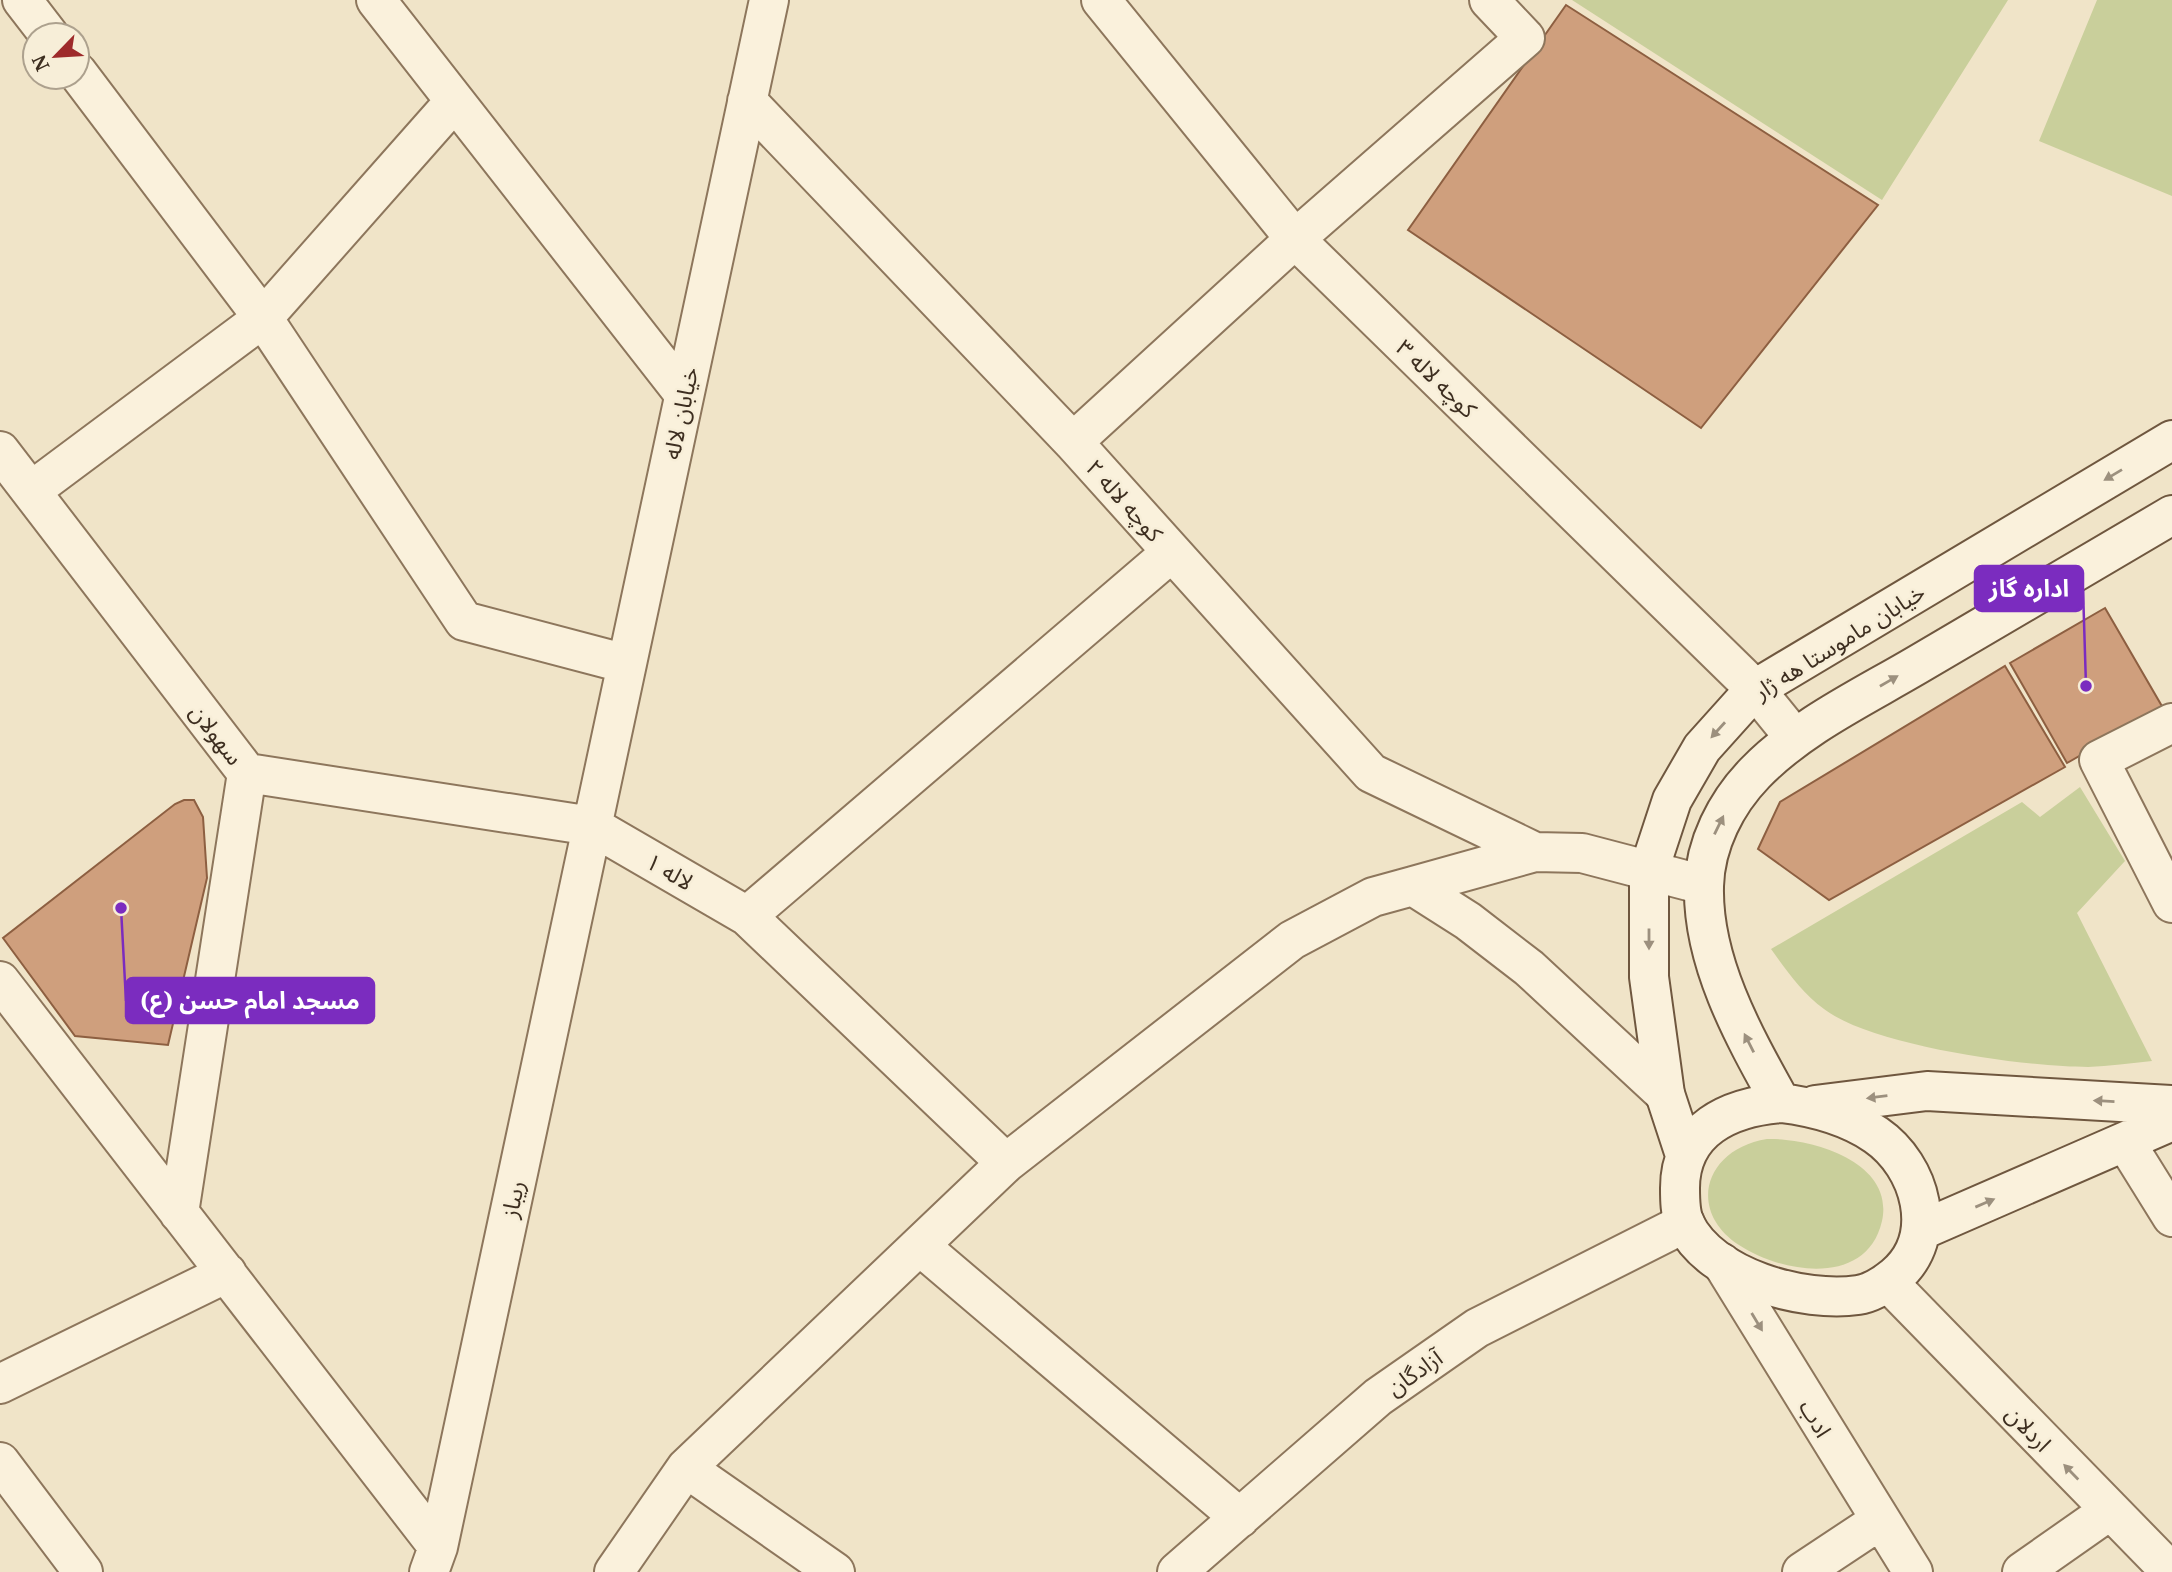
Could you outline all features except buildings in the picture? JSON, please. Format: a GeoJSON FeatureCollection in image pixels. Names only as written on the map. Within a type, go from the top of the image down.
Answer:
{"type":"FeatureCollection","features":[{"type":"Feature","properties":{"kind":"street"},"geometry":{"type":"LineString","coordinates":[[22,0],[38,21]]}},
{"type":"Feature","properties":{"kind":"street"},"geometry":{"type":"LineString","coordinates":[[376,0],[684,394]]}},
{"type":"Feature","properties":{"kind":"street","name":"خیابان لاله"},"geometry":{"type":"LineString","coordinates":[[592,826],[769,0]]}},
{"type":"Feature","properties":{"kind":"street","name":"کوچه لاله ۳"},"geometry":{"type":"LineString","coordinates":[[1101,0],[1295,239],[1755,689],[1794,737]]}},
{"type":"Feature","properties":{"kind":"street"},"geometry":{"type":"LineString","coordinates":[[1073,442],[1295,239],[1525,38],[1489,0]]}},
{"type":"Feature","properties":{"kind":"street"},"geometry":{"type":"LineString","coordinates":[[91,91],[263,318],[464,621],[626,664]]}},
{"type":"Feature","properties":{"kind":"street","name":"کوچه لاله ۲"},"geometry":{"type":"LineString","coordinates":[[747,101],[1073,442],[1371,773],[1535,852]]}},
{"type":"Feature","properties":{"kind":"street"},"geometry":{"type":"LineString","coordinates":[[31,491],[263,318],[454,102]]}},
{"type":"Feature","properties":{"kind":"street","name":"خیابان ماموستا هه ژار"},"geometry":{"type":"LineString","coordinates":[[1685,1155],[1665,1094],[1649,977],[1649,870],[1672,800],[1702,748],[1755,689],[2172,440]]}},
{"type":"Feature","properties":{"kind":"street","name":"سهولان"},"geometry":{"type":"LineString","coordinates":[[0,451],[247,773],[592,826]]}},
{"type":"Feature","properties":{"kind":"street"},"geometry":{"type":"LineString","coordinates":[[2172,515],[1794,737],[1733,799],[1714,834],[1704,885],[1710,937],[1727,995],[1747,1041],[1793,1105],[1865,1129],[1901,1159],[1914,1182],[1922,1230],[1916,1250],[1905,1267],[1888,1282],[1867,1294],[1821,1296],[1768,1285],[1722,1263],[1706,1252],[1685,1223],[1680,1189],[1685,1155],[1713,1121],[1751,1105],[1793,1105],[1927,1091],[2172,1105]]}},
{"type":"Feature","properties":{"kind":"street"},"geometry":{"type":"LineString","coordinates":[[747,916],[1172,552]]}},
{"type":"Feature","properties":{"kind":"street"},"geometry":{"type":"LineString","coordinates":[[2172,723],[2099,760],[2172,903]]}},
{"type":"Feature","properties":{"kind":"street"},"geometry":{"type":"LineString","coordinates":[[179,1213],[247,773]]}},
{"type":"Feature","properties":{"kind":"street","name":"لاله ۱"},"geometry":{"type":"LineString","coordinates":[[592,826],[747,916],[1006,1163]]}},
{"type":"Feature","properties":{"kind":"street","name":"ریباز"},"geometry":{"type":"LineString","coordinates":[[433,1559],[592,826]]}},
{"type":"Feature","properties":{"kind":"street"},"geometry":{"type":"LineString","coordinates":[[614,1572],[686,1468],[1006,1163],[1292,940],[1373,897],[1535,852],[1582,853],[1704,885]]}},
{"type":"Feature","properties":{"kind":"street"},"geometry":{"type":"LineString","coordinates":[[1413,886],[1468,921],[1529,968],[1665,1094]]}},
{"type":"Feature","properties":{"kind":"street"},"geometry":{"type":"LineString","coordinates":[[0,981],[227,1273],[433,1559]]}},
{"type":"Feature","properties":{"kind":"street"},"geometry":{"type":"LineString","coordinates":[[1922,1230],[2172,1121]]}},
{"type":"Feature","properties":{"kind":"street"},"geometry":{"type":"LineString","coordinates":[[2126,1143],[2172,1217]]}},
{"type":"Feature","properties":{"kind":"street","name":"آزادگان"},"geometry":{"type":"LineString","coordinates":[[1177,1572],[1378,1397],[1477,1328],[1685,1223]]}},
{"type":"Feature","properties":{"kind":"street"},"geometry":{"type":"LineString","coordinates":[[920,1246],[1240,1518]]}},
{"type":"Feature","properties":{"kind":"street","name":"ادب"},"geometry":{"type":"LineString","coordinates":[[1722,1263],[1879,1521],[1913,1572]]}},
{"type":"Feature","properties":{"kind":"street"},"geometry":{"type":"LineString","coordinates":[[0,1384],[227,1273]]}},
{"type":"Feature","properties":{"kind":"street","name":"اردلان"},"geometry":{"type":"LineString","coordinates":[[1888,1282],[2171,1572]]}},
{"type":"Feature","properties":{"kind":"street"},"geometry":{"type":"LineString","coordinates":[[0,1462],[83,1572]]}},
{"type":"Feature","properties":{"kind":"street"},"geometry":{"type":"LineString","coordinates":[[686,1468],[835,1572]]}},
{"type":"Feature","properties":{"kind":"street"},"geometry":{"type":"LineString","coordinates":[[2022,1572],[2109,1511]]}},
{"type":"Feature","properties":{"kind":"street"},"geometry":{"type":"LineString","coordinates":[[1802,1572],[1879,1521]]}},
{"type":"Feature","properties":{"kind":"green space"},"geometry":{"type":"Polygon","coordinates":[[[1572,0],[2008,0],[1882,200],[1572,0]]]}},
{"type":"Feature","properties":{"kind":"green space"},"geometry":{"type":"Polygon","coordinates":[[[2097,0],[2172,0],[2172,196],[2039,141],[2097,0]]]}},
{"type":"Feature","properties":{"kind":"green space"},"geometry":{"type":"Polygon","coordinates":[[[2080,787],[2125,861],[2077,913],[2152,1061],[2088,1067],[2027,1063],[1951,1052],[1877,1034],[1847,1022],[1816,1003],[1771,949],[2022,802],[2040,817],[2080,787]]]}},
{"type":"Feature","properties":{"kind":"green space"},"geometry":{"type":"Polygon","coordinates":[[[1767,1139],[1805,1143],[1826,1149],[1863,1168],[1876,1183],[1883,1200],[1882,1221],[1873,1242],[1860,1257],[1842,1265],[1821,1269],[1800,1268],[1757,1255],[1722,1231],[1712,1215],[1708,1199],[1710,1183],[1717,1168],[1729,1155],[1746,1145],[1767,1139]]]}},
{"type":"Feature","properties":{"kind":"place","name":"اداره گاز"},"geometry":{"type":"Point","coordinates":[2086,686]}},
{"type":"Feature","properties":{"kind":"place","name":"مسجد امام حسن (ع)"},"geometry":{"type":"Point","coordinates":[121,908]}}]}
